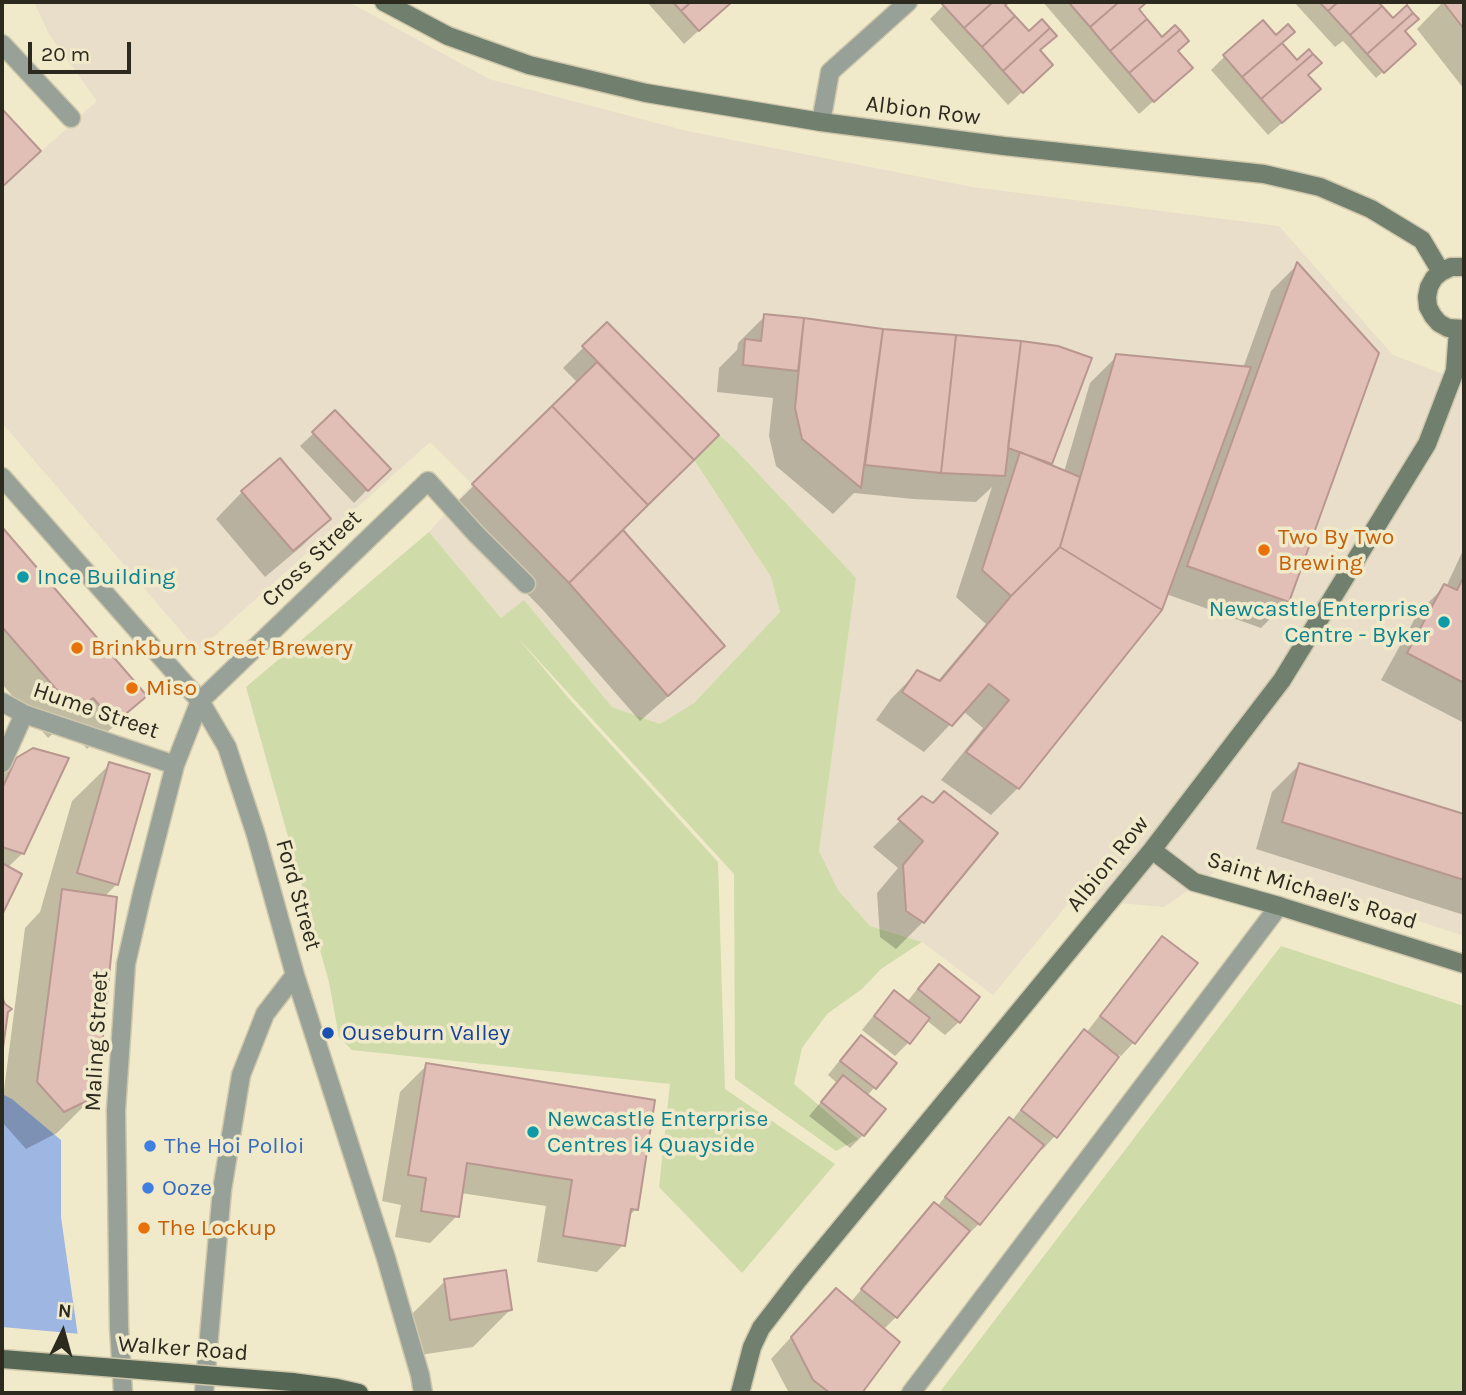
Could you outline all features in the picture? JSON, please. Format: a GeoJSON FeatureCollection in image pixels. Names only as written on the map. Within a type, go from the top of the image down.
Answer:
{"type":"FeatureCollection","features":[{"type":"Feature","properties":{"kind":"main road","name":"Walker Road"},"geometry":{"type":"LineString","coordinates":[[2,1359],[292,1382],[359,1393]]}},
{"type":"Feature","properties":{"kind":"street","name":"Albion Row"},"geometry":{"type":"LineString","coordinates":[[384,2],[448,36],[529,65],[646,93],[821,122],[1004,146],[1264,174],[1320,187],[1371,209],[1422,240],[1441,272],[1429,287],[1428,307],[1440,323],[1448,328],[1461,330],[1454,371],[1427,444],[1282,680],[1152,850],[761,1328],[752,1347],[740,1393]]}},
{"type":"Feature","properties":{"kind":"street"},"geometry":{"type":"LineString","coordinates":[[821,122],[830,72],[908,2]]}},
{"type":"Feature","properties":{"kind":"street"},"geometry":{"type":"LineString","coordinates":[[2,44],[71,118]]}},
{"type":"Feature","properties":{"kind":"street"},"geometry":{"type":"LineString","coordinates":[[1441,272],[1451,267],[1464,267]]}},
{"type":"Feature","properties":{"kind":"street","name":"Ford Street"},"geometry":{"type":"LineString","coordinates":[[2,477],[200,701],[227,747],[256,835],[295,975],[386,1258],[423,1393]]}},
{"type":"Feature","properties":{"kind":"street","name":"Cross Street"},"geometry":{"type":"LineString","coordinates":[[200,701],[428,481],[526,584]]}},
{"type":"Feature","properties":{"kind":"street","name":"Maling Street"},"geometry":{"type":"LineString","coordinates":[[123,1393],[119,1327],[116,1110],[125,964],[175,765],[200,701]]}},
{"type":"Feature","properties":{"kind":"street","name":"Hume Street"},"geometry":{"type":"LineString","coordinates":[[2,702],[24,713],[175,765]]}},
{"type":"Feature","properties":{"kind":"street"},"geometry":{"type":"LineString","coordinates":[[2,760],[24,713]]}},
{"type":"Feature","properties":{"kind":"street","name":"Saint Michael's Road"},"geometry":{"type":"LineString","coordinates":[[1152,850],[1194,882],[1464,964]]}},
{"type":"Feature","properties":{"kind":"street"},"geometry":{"type":"LineString","coordinates":[[911,1393],[1279,906]]}},
{"type":"Feature","properties":{"kind":"street"},"geometry":{"type":"LineString","coordinates":[[204,1393],[222,1190],[241,1075],[265,1014],[295,975]]}},
{"type":"Feature","properties":{"kind":"shaded area"},"geometry":{"type":"Polygon","coordinates":[[[34,2],[349,2],[489,79],[687,131],[972,187],[1279,226],[1393,355],[1464,382],[1464,936],[1232,860],[1164,907],[1072,899],[993,995],[922,942],[870,926],[838,890],[819,851],[856,578],[736,450],[719,436],[694,461],[771,577],[780,612],[694,703],[660,724],[612,707],[524,601],[501,618],[429,532],[472,484],[430,442],[198,651],[2,423],[2,187],[97,101],[49,34],[34,2]]]}},
{"type":"Feature","properties":{"kind":"green space"},"geometry":{"type":"Polygon","coordinates":[[[719,435],[856,578],[819,851],[838,890],[870,926],[922,942],[881,969],[862,989],[827,1014],[802,1048],[794,1084],[858,1139],[836,1151],[735,1079],[734,874],[518,638],[572,702],[718,862],[725,1089],[835,1164],[742,1273],[659,1187],[670,1084],[352,1050],[339,1037],[329,982],[246,687],[429,532],[501,618],[524,600],[612,707],[660,724],[694,703],[780,612],[771,577],[694,460],[719,435]]]}},
{"type":"Feature","properties":{"kind":"green space"},"geometry":{"type":"Polygon","coordinates":[[[1281,946],[1464,1006],[1464,1393],[939,1393],[1281,946]]]}},
{"type":"Feature","properties":{"kind":"water"},"geometry":{"type":"Polygon","coordinates":[[[2,1094],[12,1099],[61,1140],[61,1217],[86,1393],[7,1393],[2,1322],[2,1094]]]}},
{"type":"Feature","properties":{"kind":"pier"},"geometry":{"type":"Polygon","coordinates":[[[2,1327],[81,1334],[89,1393],[4,1392],[2,1327]]]}},
{"type":"Feature","properties":{"kind":"building"},"geometry":{"type":"Polygon","coordinates":[[[673,2],[691,2],[681,11],[673,2]]]}},
{"type":"Feature","properties":{"kind":"building"},"geometry":{"type":"Polygon","coordinates":[[[691,2],[732,2],[699,31],[681,11],[691,2]]]}},
{"type":"Feature","properties":{"kind":"building"},"geometry":{"type":"Polygon","coordinates":[[[993,2],[964,28],[942,4],[993,2]]]}},
{"type":"Feature","properties":{"kind":"building"},"geometry":{"type":"Polygon","coordinates":[[[993,2],[1009,2],[1005,5],[1015,16],[982,47],[964,28],[993,2]]]}},
{"type":"Feature","properties":{"kind":"building"},"geometry":{"type":"Polygon","coordinates":[[[1119,2],[1090,27],[1070,4],[1119,2]]]}},
{"type":"Feature","properties":{"kind":"building"},"geometry":{"type":"Polygon","coordinates":[[[1119,2],[1147,2],[1139,9],[1147,19],[1110,51],[1090,27],[1119,2]]]}},
{"type":"Feature","properties":{"kind":"building"},"geometry":{"type":"Polygon","coordinates":[[[1319,2],[1338,2],[1328,11],[1319,2]]]}},
{"type":"Feature","properties":{"kind":"building"},"geometry":{"type":"Polygon","coordinates":[[[1338,2],[1378,2],[1382,6],[1350,35],[1328,11],[1338,2]]]}},
{"type":"Feature","properties":{"kind":"building"},"geometry":{"type":"Polygon","coordinates":[[[1443,2],[1464,2],[1464,29],[1443,2]]]}},
{"type":"Feature","properties":{"kind":"building"},"geometry":{"type":"Polygon","coordinates":[[[1407,5],[1413,13],[1367,54],[1350,35],[1382,6],[1393,18],[1407,5]]]}},
{"type":"Feature","properties":{"kind":"building"},"geometry":{"type":"Polygon","coordinates":[[[1413,13],[1419,19],[1405,31],[1416,44],[1384,73],[1367,54],[1413,13]]]}},
{"type":"Feature","properties":{"kind":"building"},"geometry":{"type":"Polygon","coordinates":[[[1015,16],[1029,31],[1042,19],[1050,28],[1003,71],[982,47],[1015,16]]]}},
{"type":"Feature","properties":{"kind":"building"},"geometry":{"type":"Polygon","coordinates":[[[1147,19],[1162,37],[1175,25],[1180,30],[1129,73],[1110,51],[1147,19]]]}},
{"type":"Feature","properties":{"kind":"building"},"geometry":{"type":"Polygon","coordinates":[[[1263,20],[1276,35],[1288,24],[1295,32],[1242,77],[1223,55],[1263,20]]]}},
{"type":"Feature","properties":{"kind":"building"},"geometry":{"type":"Polygon","coordinates":[[[1050,28],[1057,36],[1040,50],[1053,65],[1023,93],[1003,71],[1050,28]]]}},
{"type":"Feature","properties":{"kind":"building"},"geometry":{"type":"Polygon","coordinates":[[[1180,30],[1189,41],[1178,51],[1193,68],[1154,102],[1129,73],[1180,30]]]}},
{"type":"Feature","properties":{"kind":"building"},"geometry":{"type":"Polygon","coordinates":[[[1282,43],[1297,60],[1309,49],[1313,54],[1261,99],[1242,77],[1282,43]]]}},
{"type":"Feature","properties":{"kind":"building"},"geometry":{"type":"Polygon","coordinates":[[[1313,54],[1322,63],[1308,75],[1321,89],[1282,123],[1261,99],[1313,54]]]}},
{"type":"Feature","properties":{"kind":"building"},"geometry":{"type":"Polygon","coordinates":[[[2,109],[41,151],[2,187],[2,109]]]}},
{"type":"Feature","properties":{"kind":"building"},"geometry":{"type":"Polygon","coordinates":[[[1297,262],[1379,353],[1289,602],[1187,566],[1297,262]]]}},
{"type":"Feature","properties":{"kind":"building"},"geometry":{"type":"Polygon","coordinates":[[[764,314],[804,318],[798,371],[743,365],[745,339],[761,341],[764,314]]]}},
{"type":"Feature","properties":{"kind":"building"},"geometry":{"type":"Polygon","coordinates":[[[804,318],[883,329],[861,488],[802,439],[795,408],[804,318]]]}},
{"type":"Feature","properties":{"kind":"building"},"geometry":{"type":"Polygon","coordinates":[[[607,322],[719,435],[694,460],[582,346],[607,322]]]}},
{"type":"Feature","properties":{"kind":"building"},"geometry":{"type":"Polygon","coordinates":[[[883,329],[956,335],[941,473],[865,465],[883,329]]]}},
{"type":"Feature","properties":{"kind":"building"},"geometry":{"type":"Polygon","coordinates":[[[956,335],[1021,341],[1005,476],[941,473],[956,335]]]}},
{"type":"Feature","properties":{"kind":"building"},"geometry":{"type":"Polygon","coordinates":[[[1021,341],[1058,346],[1092,358],[1052,464],[1008,448],[1021,341]]]}},
{"type":"Feature","properties":{"kind":"building"},"geometry":{"type":"Polygon","coordinates":[[[1116,354],[1251,367],[1162,610],[1060,547],[1116,354]]]}},
{"type":"Feature","properties":{"kind":"building"},"geometry":{"type":"Polygon","coordinates":[[[597,362],[694,460],[648,505],[552,406],[597,362]]]}},
{"type":"Feature","properties":{"kind":"building"},"geometry":{"type":"Polygon","coordinates":[[[552,406],[648,505],[569,583],[472,484],[552,406]]]}},
{"type":"Feature","properties":{"kind":"building"},"geometry":{"type":"Polygon","coordinates":[[[335,410],[391,469],[368,491],[312,432],[335,410]]]}},
{"type":"Feature","properties":{"kind":"building"},"geometry":{"type":"Polygon","coordinates":[[[1020,452],[1080,477],[1060,547],[1011,596],[982,570],[1020,452]]]}},
{"type":"Feature","properties":{"kind":"building"},"geometry":{"type":"Polygon","coordinates":[[[280,458],[331,519],[293,551],[241,491],[280,458]]]}},
{"type":"Feature","properties":{"kind":"building","name":"Ince Building"},"geometry":{"type":"Polygon","coordinates":[[[2,527],[147,696],[115,723],[93,698],[76,712],[2,627],[2,527]]]}},
{"type":"Feature","properties":{"kind":"building"},"geometry":{"type":"Polygon","coordinates":[[[623,530],[725,646],[668,696],[569,583],[623,530]]]}},
{"type":"Feature","properties":{"kind":"building"},"geometry":{"type":"Polygon","coordinates":[[[1060,547],[1162,610],[1019,789],[966,752],[1009,700],[989,684],[952,726],[902,692],[917,670],[940,681],[1011,596],[1060,547]]]}},
{"type":"Feature","properties":{"kind":"building","name":"Newcastle Enterprise Centre - Byker"},"geometry":{"type":"Polygon","coordinates":[[[1464,576],[1464,683],[1407,653],[1444,584],[1457,590],[1464,576]]]}},
{"type":"Feature","properties":{"kind":"building"},"geometry":{"type":"Polygon","coordinates":[[[33,748],[69,758],[24,854],[2,847],[2,789],[16,758],[33,748]]]}},
{"type":"Feature","properties":{"kind":"building"},"geometry":{"type":"Polygon","coordinates":[[[109,762],[150,774],[118,885],[77,873],[109,762]]]}},
{"type":"Feature","properties":{"kind":"building"},"geometry":{"type":"Polygon","coordinates":[[[1299,763],[1464,814],[1464,880],[1282,822],[1299,763]]]}},
{"type":"Feature","properties":{"kind":"building"},"geometry":{"type":"Polygon","coordinates":[[[944,791],[998,833],[924,923],[906,911],[903,865],[923,841],[898,819],[922,796],[933,803],[944,791]]]}},
{"type":"Feature","properties":{"kind":"building"},"geometry":{"type":"Polygon","coordinates":[[[2,863],[22,874],[2,915],[2,863]]]}},
{"type":"Feature","properties":{"kind":"building"},"geometry":{"type":"Polygon","coordinates":[[[62,889],[117,897],[97,1096],[64,1112],[37,1082],[62,889]]]}},
{"type":"Feature","properties":{"kind":"building"},"geometry":{"type":"Polygon","coordinates":[[[1162,936],[1198,963],[1135,1044],[1100,1016],[1162,936]]]}},
{"type":"Feature","properties":{"kind":"building"},"geometry":{"type":"Polygon","coordinates":[[[939,964],[980,997],[960,1023],[918,989],[939,964]]]}},
{"type":"Feature","properties":{"kind":"building"},"geometry":{"type":"Polygon","coordinates":[[[894,990],[930,1018],[910,1044],[874,1016],[894,990]]]}},
{"type":"Feature","properties":{"kind":"building"},"geometry":{"type":"Polygon","coordinates":[[[2,997],[5,1004],[12,1009],[8,1012],[2,1055],[2,997]]]}},
{"type":"Feature","properties":{"kind":"building"},"geometry":{"type":"Polygon","coordinates":[[[1084,1029],[1119,1057],[1057,1138],[1021,1110],[1084,1029]]]}},
{"type":"Feature","properties":{"kind":"building"},"geometry":{"type":"Polygon","coordinates":[[[861,1035],[897,1063],[876,1089],[840,1061],[861,1035]]]}},
{"type":"Feature","properties":{"kind":"building","name":"Newcastle Enterprise Centres i4 Quayside"},"geometry":{"type":"Polygon","coordinates":[[[426,1063],[655,1100],[638,1210],[631,1209],[625,1246],[563,1236],[572,1180],[467,1163],[459,1217],[421,1211],[426,1178],[408,1175],[426,1063]]]}},
{"type":"Feature","properties":{"kind":"building"},"geometry":{"type":"Polygon","coordinates":[[[843,1075],[886,1109],[864,1136],[821,1102],[843,1075]]]}},
{"type":"Feature","properties":{"kind":"building"},"geometry":{"type":"Polygon","coordinates":[[[1009,1117],[1044,1145],[980,1225],[945,1197],[1009,1117]]]}},
{"type":"Feature","properties":{"kind":"building"},"geometry":{"type":"Polygon","coordinates":[[[934,1202],[970,1231],[897,1318],[861,1289],[934,1202]]]}},
{"type":"Feature","properties":{"kind":"building"},"geometry":{"type":"Polygon","coordinates":[[[506,1270],[512,1310],[450,1320],[444,1279],[506,1270]]]}},
{"type":"Feature","properties":{"kind":"building"},"geometry":{"type":"Polygon","coordinates":[[[836,1288],[900,1342],[862,1393],[830,1393],[813,1380],[791,1337],[836,1288]]]}},
{"type":"Feature","properties":{"kind":"place","name":"Two By Two Brewing"},"geometry":{"type":"Point","coordinates":[1264,550]}},
{"type":"Feature","properties":{"kind":"place","name":"Ince Building"},"geometry":{"type":"Point","coordinates":[23,577]}},
{"type":"Feature","properties":{"kind":"place","name":"Newcastle Enterprise Centre - Byker"},"geometry":{"type":"Point","coordinates":[1444,622]}},
{"type":"Feature","properties":{"kind":"place","name":"Brinkburn Street Brewery"},"geometry":{"type":"Point","coordinates":[77,648]}},
{"type":"Feature","properties":{"kind":"place","name":"Miso"},"geometry":{"type":"Point","coordinates":[132,688]}},
{"type":"Feature","properties":{"kind":"place","name":"Ouseburn Valley"},"geometry":{"type":"Point","coordinates":[328,1033]}},
{"type":"Feature","properties":{"kind":"place","name":"Newcastle Enterprise Centres i4 Quayside"},"geometry":{"type":"Point","coordinates":[533,1132]}},
{"type":"Feature","properties":{"kind":"place","name":"The Hoi Polloi"},"geometry":{"type":"Point","coordinates":[150,1146]}},
{"type":"Feature","properties":{"kind":"place","name":"Ooze"},"geometry":{"type":"Point","coordinates":[148,1188]}},
{"type":"Feature","properties":{"kind":"place","name":"The Lockup"},"geometry":{"type":"Point","coordinates":[144,1228]}}]}
